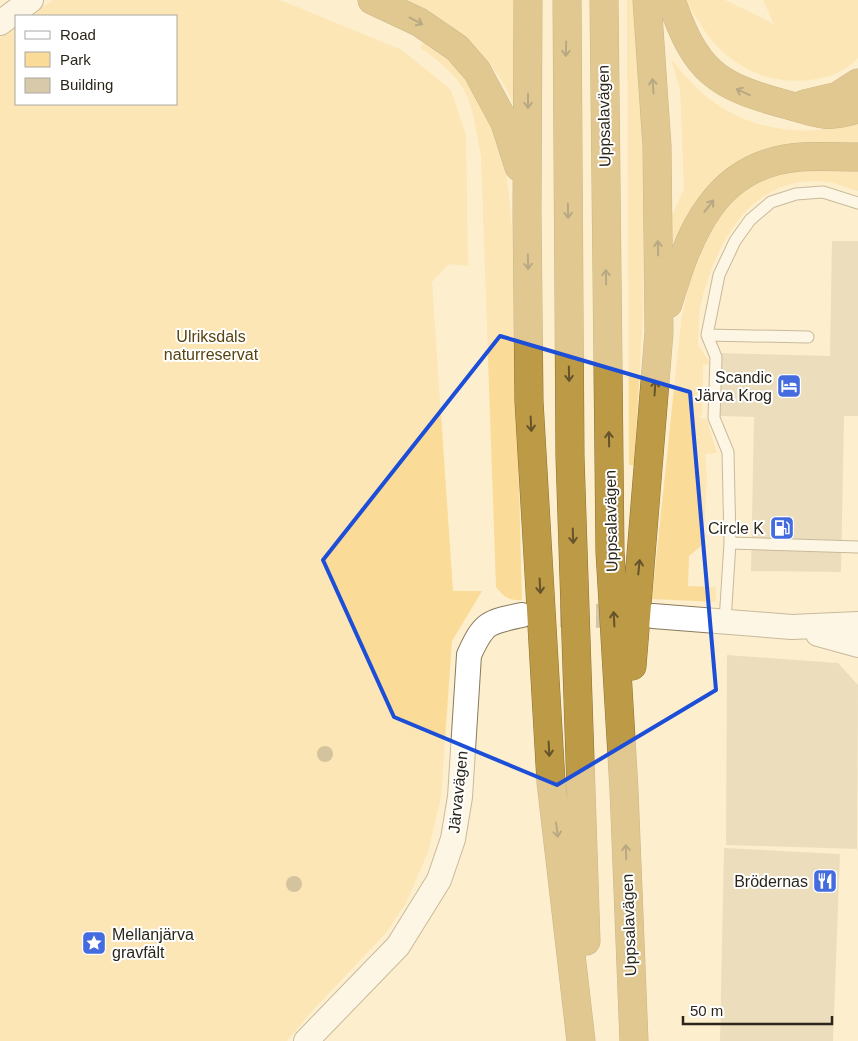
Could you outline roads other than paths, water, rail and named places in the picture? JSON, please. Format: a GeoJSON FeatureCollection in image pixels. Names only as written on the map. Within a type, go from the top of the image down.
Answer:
{"type":"FeatureCollection","features":[{"type":"Feature","properties":{"kind":"highway"},"geometry":{"type":"LineString","coordinates":[[372,0],[419,22],[457,48],[478,71],[506,124],[518,163],[527,213]]}},
{"type":"Feature","properties":{"kind":"highway"},"geometry":{"type":"LineString","coordinates":[[528,0],[527,213],[529,401],[551,782],[582,1041]]}},
{"type":"Feature","properties":{"kind":"highway"},"geometry":{"type":"LineString","coordinates":[[567,0],[570,457],[589,1041]]}},
{"type":"Feature","properties":{"kind":"highway","name":"Uppsalavägen"},"geometry":{"type":"LineString","coordinates":[[604,0],[610,552],[624,790],[634,1041]]}},
{"type":"Feature","properties":{"kind":"highway"},"geometry":{"type":"LineString","coordinates":[[624,790],[637,582],[659,332],[657,146],[647,0]]}},
{"type":"Feature","properties":{"kind":"highway"},"geometry":{"type":"LineString","coordinates":[[672,0],[685,35],[694,52],[708,70],[732,87],[751,96],[820,114],[834,116],[858,109]]}},
{"type":"Feature","properties":{"kind":"highway"},"geometry":{"type":"LineString","coordinates":[[789,106],[810,104],[838,96],[858,83]]}},
{"type":"Feature","properties":{"kind":"highway"},"geometry":{"type":"LineString","coordinates":[[659,332],[678,269],[691,238],[704,211],[719,193],[753,169],[774,162],[800,157],[858,157]]}},
{"type":"Feature","properties":{"kind":"street"},"geometry":{"type":"LineString","coordinates":[[0,23],[31,0]]}},
{"type":"Feature","properties":{"kind":"street","name":"Järvavägen"},"geometry":{"type":"LineString","coordinates":[[306,1041],[398,946],[439,880],[453,839],[460,797],[469,655],[478,635],[491,621],[522,615]]}},
{"type":"Feature","properties":{"kind":"street"},"geometry":{"type":"LineString","coordinates":[[653,616],[792,627],[858,624]]}},
{"type":"Feature","properties":{"kind":"street"},"geometry":{"type":"LineString","coordinates":[[792,627],[858,645]]}},
{"type":"Feature","properties":{"kind":"lane"},"geometry":{"type":"LineString","coordinates":[[725,621],[730,544],[728,452],[714,418],[716,357],[708,335],[719,275],[735,241],[750,220],[771,202],[796,194],[823,192],[858,203]]}},
{"type":"Feature","properties":{"kind":"lane"},"geometry":{"type":"LineString","coordinates":[[708,335],[808,337]]}},
{"type":"Feature","properties":{"kind":"lane"},"geometry":{"type":"LineString","coordinates":[[730,544],[858,547]]}},
{"type":"Feature","properties":{"kind":"tunnel"},"geometry":{"type":"LineString","coordinates":[[524,615],[633,616]]}},
{"type":"Feature","properties":{"kind":"place","name":"Scandic Järva Krog"},"geometry":{"type":"Point","coordinates":[789,386]}},
{"type":"Feature","properties":{"kind":"place","name":"Circle K"},"geometry":{"type":"Point","coordinates":[782,528]}},
{"type":"Feature","properties":{"kind":"place","name":"Brödernas"},"geometry":{"type":"Point","coordinates":[825,881]}},
{"type":"Feature","properties":{"kind":"place","name":"Mellanjärva gravfält"},"geometry":{"type":"Point","coordinates":[94,943]}},
{"type":"Feature","properties":{"kind":"park label","name":"Ulriksdals naturreservat"},"geometry":{"type":"Point","coordinates":[211,345]}}]}
